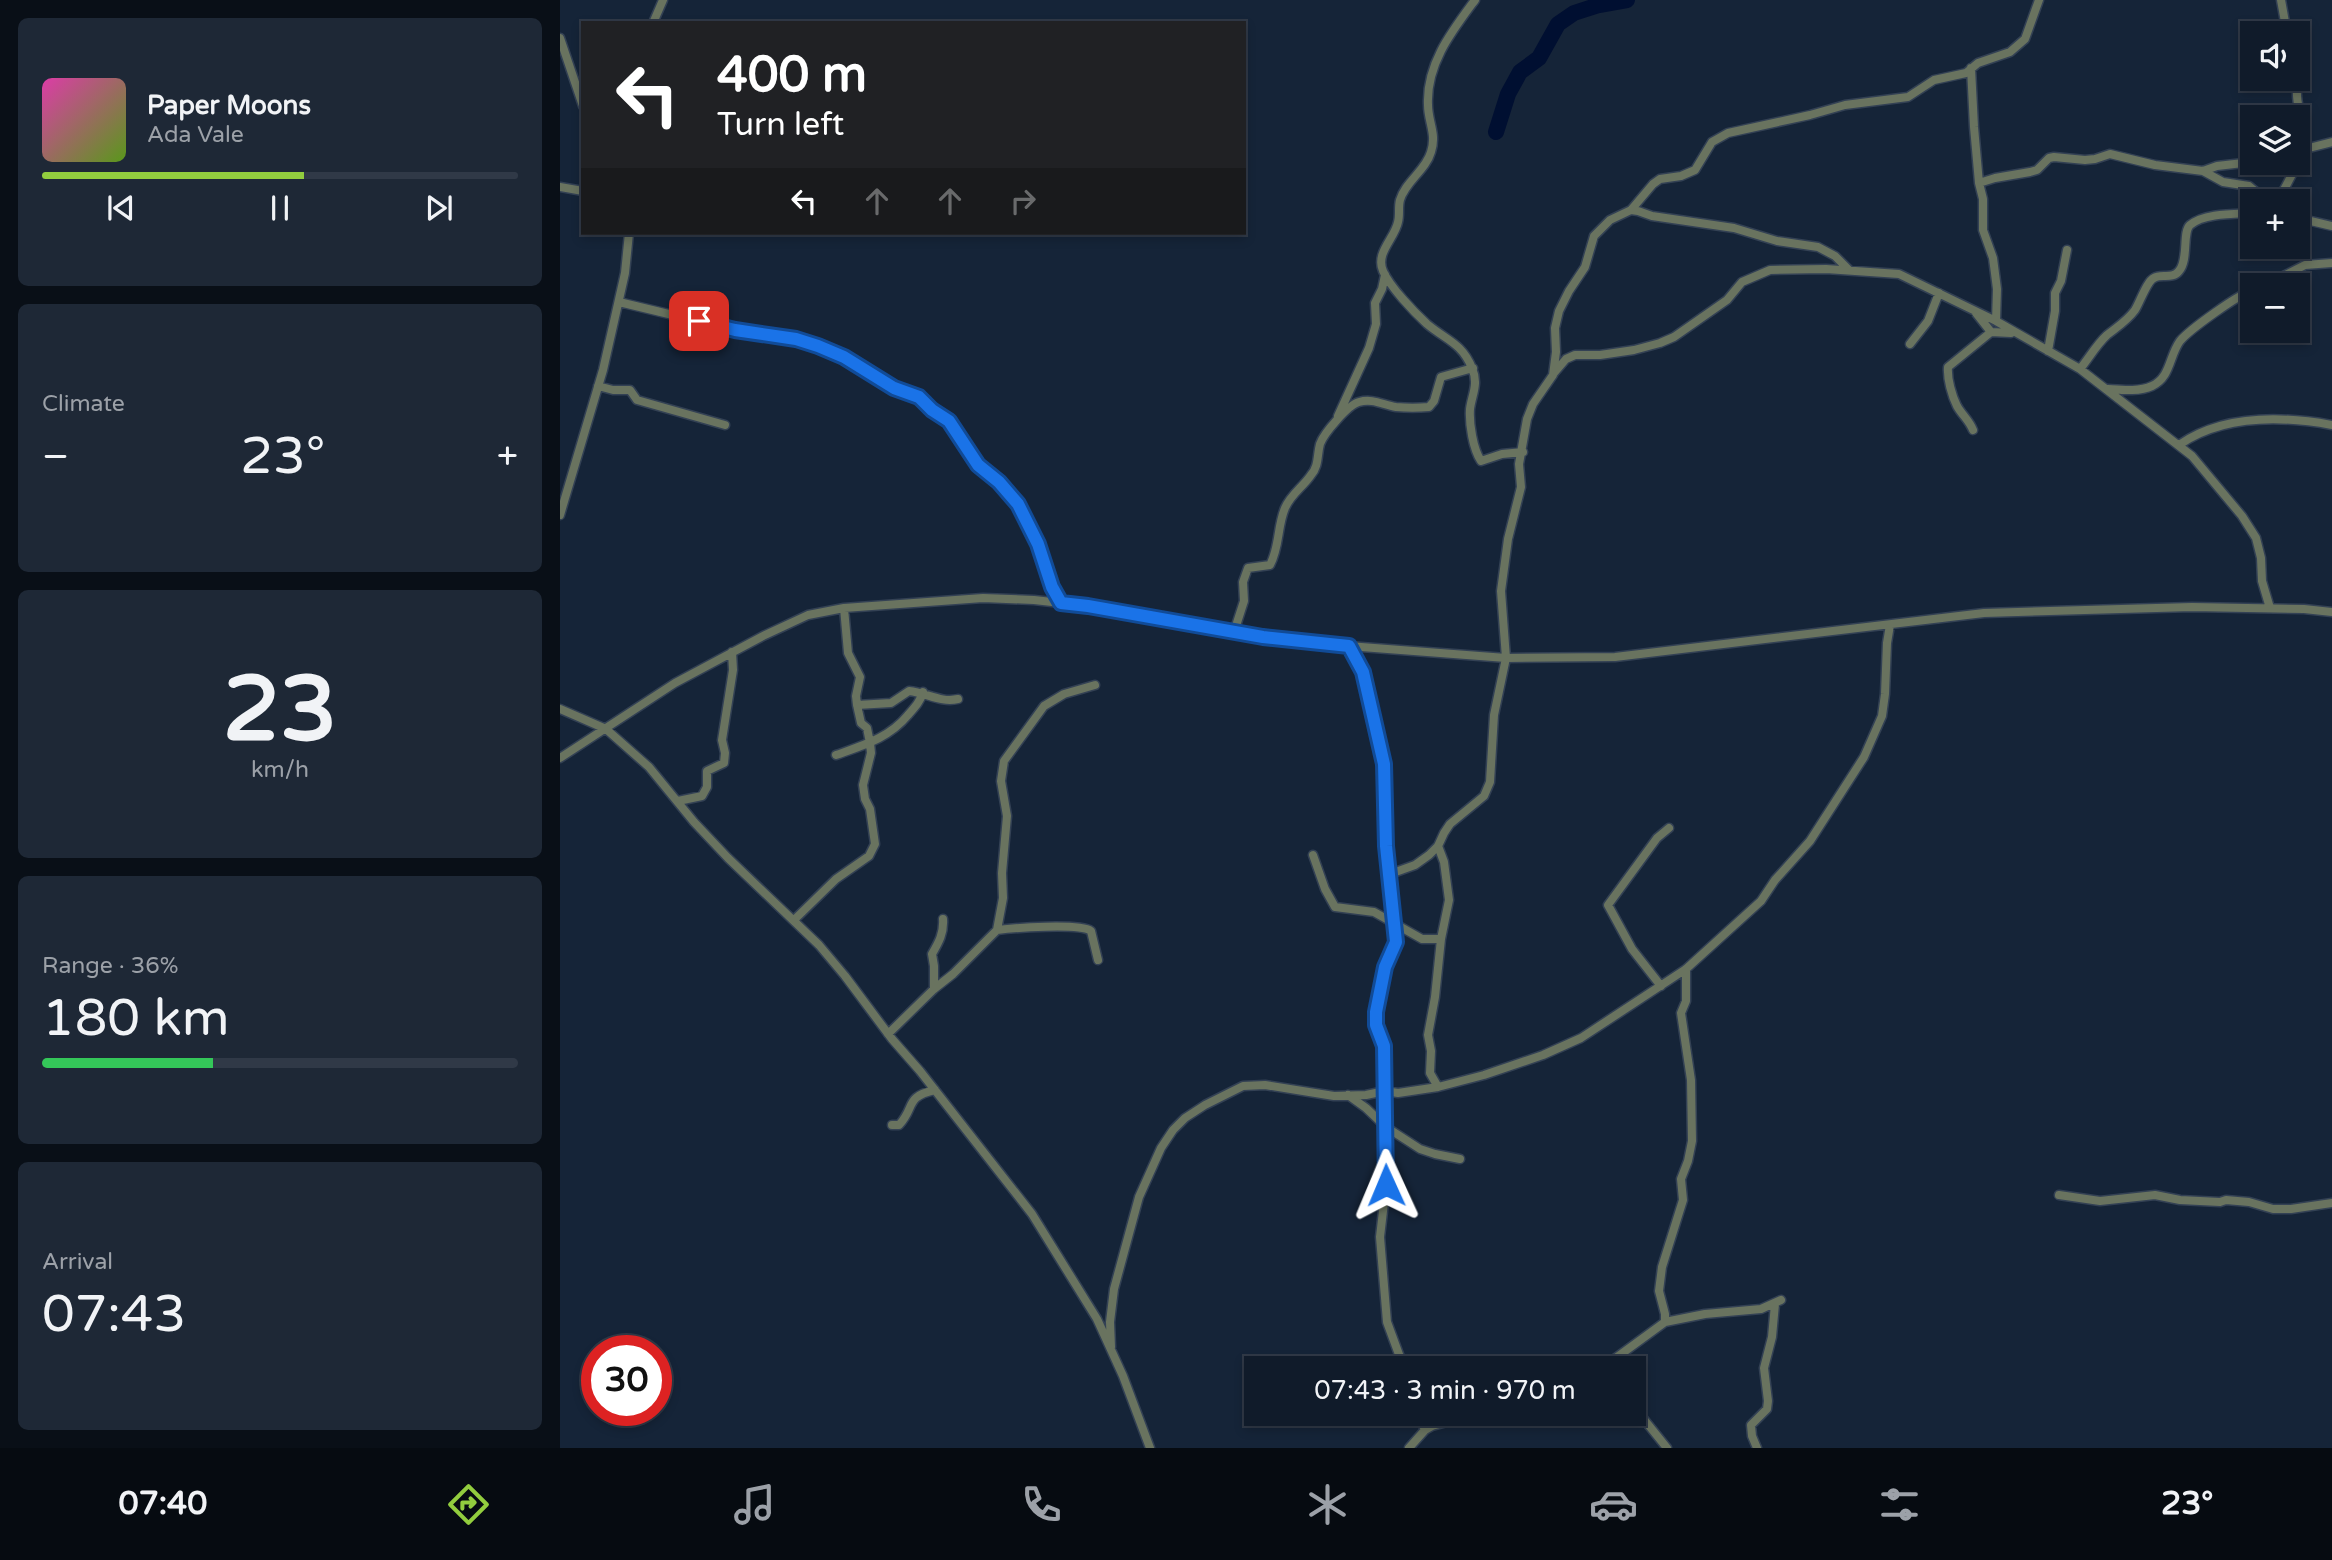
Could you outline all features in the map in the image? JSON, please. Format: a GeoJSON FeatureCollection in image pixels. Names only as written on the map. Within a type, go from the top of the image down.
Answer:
{"type":"FeatureCollection","features":[{"type":"Feature","properties":{"kind":"street"},"geometry":{"type":"LineString","coordinates":[[654,21],[663,0]]}},
{"type":"Feature","properties":{"kind":"street"},"geometry":{"type":"LineString","coordinates":[[1475,0],[1449,34],[1432,70],[1427,107],[1434,134],[1431,154],[1400,198],[1399,220],[1382,256],[1381,265],[1385,275],[1426,323],[1458,344],[1466,354],[1476,379],[1470,409],[1478,457],[1481,461],[1485,462],[1502,454],[1522,452]]}},
{"type":"Feature","properties":{"kind":"street"},"geometry":{"type":"LineString","coordinates":[[1552,375],[1556,352],[1555,328],[1559,311],[1585,267],[1594,236],[1610,220],[1632,210],[1653,184],[1660,179],[1689,174],[1695,170],[1712,142],[1728,133],[1845,105],[1908,97],[1934,80],[1966,73],[1978,63],[2000,57],[2018,46],[2029,32],[2039,0]]}},
{"type":"Feature","properties":{"kind":"street"},"geometry":{"type":"LineString","coordinates":[[2281,0],[2285,21]]}},
{"type":"Feature","properties":{"kind":"street"},"geometry":{"type":"LineString","coordinates":[[560,38],[581,100]]}},
{"type":"Feature","properties":{"kind":"street"},"geometry":{"type":"LineString","coordinates":[[1971,68],[1979,183],[1983,200],[1983,230],[1993,258],[1997,289],[1996,321]]}},
{"type":"Feature","properties":{"kind":"street"},"geometry":{"type":"LineString","coordinates":[[2310,148],[2332,142]]}},
{"type":"Feature","properties":{"kind":"street"},"geometry":{"type":"LineString","coordinates":[[1979,183],[2037,170],[2049,158],[2085,160],[2110,154],[2155,165],[2203,171],[2223,182],[2253,189]]}},
{"type":"Feature","properties":{"kind":"street"},"geometry":{"type":"LineString","coordinates":[[2203,171],[2240,163]]}},
{"type":"Feature","properties":{"kind":"street"},"geometry":{"type":"LineString","coordinates":[[560,187],[581,191]]}},
{"type":"Feature","properties":{"kind":"street"},"geometry":{"type":"LineString","coordinates":[[1632,210],[1652,216],[1734,228],[1777,241],[1818,247],[1835,256],[1849,270]]}},
{"type":"Feature","properties":{"kind":"street"},"geometry":{"type":"LineString","coordinates":[[2080,369],[2109,334],[2117,330],[2136,309],[2151,279],[2156,276],[2171,276],[2179,271],[2186,248],[2186,229],[2191,224],[2227,214],[2240,214]]}},
{"type":"Feature","properties":{"kind":"street"},"geometry":{"type":"LineString","coordinates":[[2310,221],[2332,226]]}},
{"type":"Feature","properties":{"kind":"street"},"geometry":{"type":"LineString","coordinates":[[560,515],[598,386],[619,302],[628,235]]}},
{"type":"Feature","properties":{"kind":"street"},"geometry":{"type":"LineString","coordinates":[[2048,351],[2055,311],[2054,293],[2061,281],[2067,250]]}},
{"type":"Feature","properties":{"kind":"street"},"geometry":{"type":"LineString","coordinates":[[2289,273],[2305,265],[2332,263]]}},
{"type":"Feature","properties":{"kind":"street"},"geometry":{"type":"LineString","coordinates":[[1390,874],[1415,865],[1438,846],[1450,824],[1487,792],[1492,772],[1496,701],[1506,658],[1502,591],[1508,539],[1521,487],[1519,464],[1530,411],[1552,375],[1566,359],[1575,355],[1600,355],[1634,350],[1674,337],[1727,300],[1742,282],[1770,270],[1849,270],[1899,274],[1996,321],[2080,369],[2179,445],[2198,463],[2250,527],[2259,547],[2262,581],[2270,608]]}},
{"type":"Feature","properties":{"kind":"street"},"geometry":{"type":"LineString","coordinates":[[1336,422],[1369,348],[1376,324],[1375,303],[1385,275]]}},
{"type":"Feature","properties":{"kind":"street"},"geometry":{"type":"LineString","coordinates":[[1910,344],[1928,321],[1939,293]]}},
{"type":"Feature","properties":{"kind":"street"},"geometry":{"type":"LineString","coordinates":[[2108,389],[2133,390],[2151,387],[2168,371],[2180,340],[2240,295]]}},
{"type":"Feature","properties":{"kind":"street"},"geometry":{"type":"LineString","coordinates":[[619,302],[735,330],[806,341],[844,357],[894,388],[919,397],[949,421],[978,465],[999,482],[1018,504],[1038,544],[1052,587],[1061,603]]}},
{"type":"Feature","properties":{"kind":"street"},"geometry":{"type":"LineString","coordinates":[[1974,311],[1991,332],[2018,335]]}},
{"type":"Feature","properties":{"kind":"street"},"geometry":{"type":"LineString","coordinates":[[1973,430],[1969,420],[1958,407],[1948,367],[1991,332]]}},
{"type":"Feature","properties":{"kind":"street"},"geometry":{"type":"LineString","coordinates":[[1234,632],[1244,601],[1245,573],[1248,568],[1270,565],[1279,542],[1284,510],[1290,497],[1313,474],[1320,443],[1336,422],[1352,405],[1368,400],[1395,407],[1429,407],[1434,401],[1441,377],[1466,372],[1472,368]]}},
{"type":"Feature","properties":{"kind":"street"},"geometry":{"type":"LineString","coordinates":[[598,386],[613,390],[630,390],[637,400],[725,425]]}},
{"type":"Feature","properties":{"kind":"street"},"geometry":{"type":"LineString","coordinates":[[2179,445],[2190,438],[2242,421],[2293,420],[2332,425]]}},
{"type":"Feature","properties":{"kind":"street"},"geometry":{"type":"LineString","coordinates":[[560,758],[675,683],[785,624],[808,615],[844,608],[983,598],[1061,603],[1263,637],[1506,658],[1615,657],[1984,613],[2192,607],[2332,612]]}},
{"type":"Feature","properties":{"kind":"street"},"geometry":{"type":"LineString","coordinates":[[794,920],[836,879],[863,860],[875,844],[863,785],[871,753],[870,743],[857,705],[860,677],[848,653],[844,608]]}},
{"type":"Feature","properties":{"kind":"street"},"geometry":{"type":"LineString","coordinates":[[1111,1348],[1110,1322],[1114,1289],[1139,1197],[1152,1165],[1173,1130],[1185,1118],[1242,1086],[1265,1085],[1348,1096],[1438,1087],[1483,1075],[1581,1038],[1686,969],[1762,901],[1775,880],[1810,841],[1864,757],[1882,716],[1887,643],[1891,625]]}},
{"type":"Feature","properties":{"kind":"street"},"geometry":{"type":"LineString","coordinates":[[1349,646],[1363,672],[1384,764],[1385,826],[1396,942],[1385,967],[1376,1012],[1376,1025],[1384,1046],[1387,1127],[1386,1185],[1380,1237],[1387,1322],[1400,1356]]}},
{"type":"Feature","properties":{"kind":"street"},"geometry":{"type":"LineString","coordinates":[[678,801],[702,796],[707,787],[707,771],[724,763],[722,740],[733,670],[732,652]]}},
{"type":"Feature","properties":{"kind":"street"},"geometry":{"type":"LineString","coordinates":[[888,1034],[996,930],[1003,898],[1002,873],[1007,816],[1001,781],[1004,761],[1044,706],[1064,694],[1095,685]]}},
{"type":"Feature","properties":{"kind":"street"},"geometry":{"type":"LineString","coordinates":[[857,705],[891,704],[909,691],[923,692],[942,701],[958,699]]}},
{"type":"Feature","properties":{"kind":"street"},"geometry":{"type":"LineString","coordinates":[[836,755],[870,743],[898,727],[921,702],[923,692]]}},
{"type":"Feature","properties":{"kind":"street"},"geometry":{"type":"LineString","coordinates":[[560,709],[606,729],[649,767],[728,858],[820,945],[1032,1214],[1080,1290],[1111,1348],[1150,1448]]}},
{"type":"Feature","properties":{"kind":"street"},"geometry":{"type":"LineString","coordinates":[[1661,986],[1632,949],[1608,905],[1657,838],[1669,828]]}},
{"type":"Feature","properties":{"kind":"street"},"geometry":{"type":"LineString","coordinates":[[1438,846],[1444,862],[1450,900],[1441,939],[1428,1035],[1431,1051],[1430,1073],[1438,1087]]}},
{"type":"Feature","properties":{"kind":"street"},"geometry":{"type":"LineString","coordinates":[[1313,855],[1325,889],[1335,907],[1374,912],[1422,939],[1441,939]]}},
{"type":"Feature","properties":{"kind":"street"},"geometry":{"type":"LineString","coordinates":[[934,989],[932,954],[940,941],[943,919]]}},
{"type":"Feature","properties":{"kind":"street"},"geometry":{"type":"LineString","coordinates":[[996,930],[1063,926],[1087,928],[1091,931],[1098,960]]}},
{"type":"Feature","properties":{"kind":"street"},"geometry":{"type":"LineString","coordinates":[[1665,1322],[1659,1291],[1662,1267],[1683,1200],[1681,1180],[1692,1142],[1691,1080],[1681,1013],[1686,1001],[1686,969]]}},
{"type":"Feature","properties":{"kind":"street"},"geometry":{"type":"LineString","coordinates":[[892,1125],[899,1125],[919,1093],[935,1090]]}},
{"type":"Feature","properties":{"kind":"street"},"geometry":{"type":"LineString","coordinates":[[1348,1096],[1420,1149],[1460,1159]]}},
{"type":"Feature","properties":{"kind":"street"},"geometry":{"type":"LineString","coordinates":[[2059,1195],[2100,1201],[2155,1195],[2180,1200],[2249,1202],[2273,1209],[2332,1203]]}},
{"type":"Feature","properties":{"kind":"street"},"geometry":{"type":"LineString","coordinates":[[1619,1356],[1665,1322],[1705,1314],[1761,1309],[1778,1302],[1764,1368],[1767,1409],[1751,1425],[1757,1448]]}},
{"type":"Feature","properties":{"kind":"street"},"geometry":{"type":"LineString","coordinates":[[1646,1422],[1667,1448]]}},
{"type":"Feature","properties":{"kind":"street"},"geometry":{"type":"LineString","coordinates":[[1423,1426],[1425,1430]]}},
{"type":"Feature","properties":{"kind":"street"},"geometry":{"type":"LineString","coordinates":[[1409,1448],[1432,1426]]}},
{"type":"Feature","properties":{"kind":"waterway"},"geometry":{"type":"LineString","coordinates":[[1496,132],[1508,94],[1520,72],[1539,58],[1558,24],[1574,13],[1627,0]]}},
{"type":"Feature","properties":{"kind":"route"},"geometry":{"type":"LineString","coordinates":[[699,321],[735,330],[806,341],[844,357],[894,388],[919,397],[957,429],[978,465],[999,482],[1018,504],[1038,544],[1052,587],[1061,603],[1263,637],[1349,646],[1363,672],[1384,764],[1386,846],[1396,942],[1385,967],[1376,1012],[1376,1025],[1384,1046],[1386,1185]]}}]}
